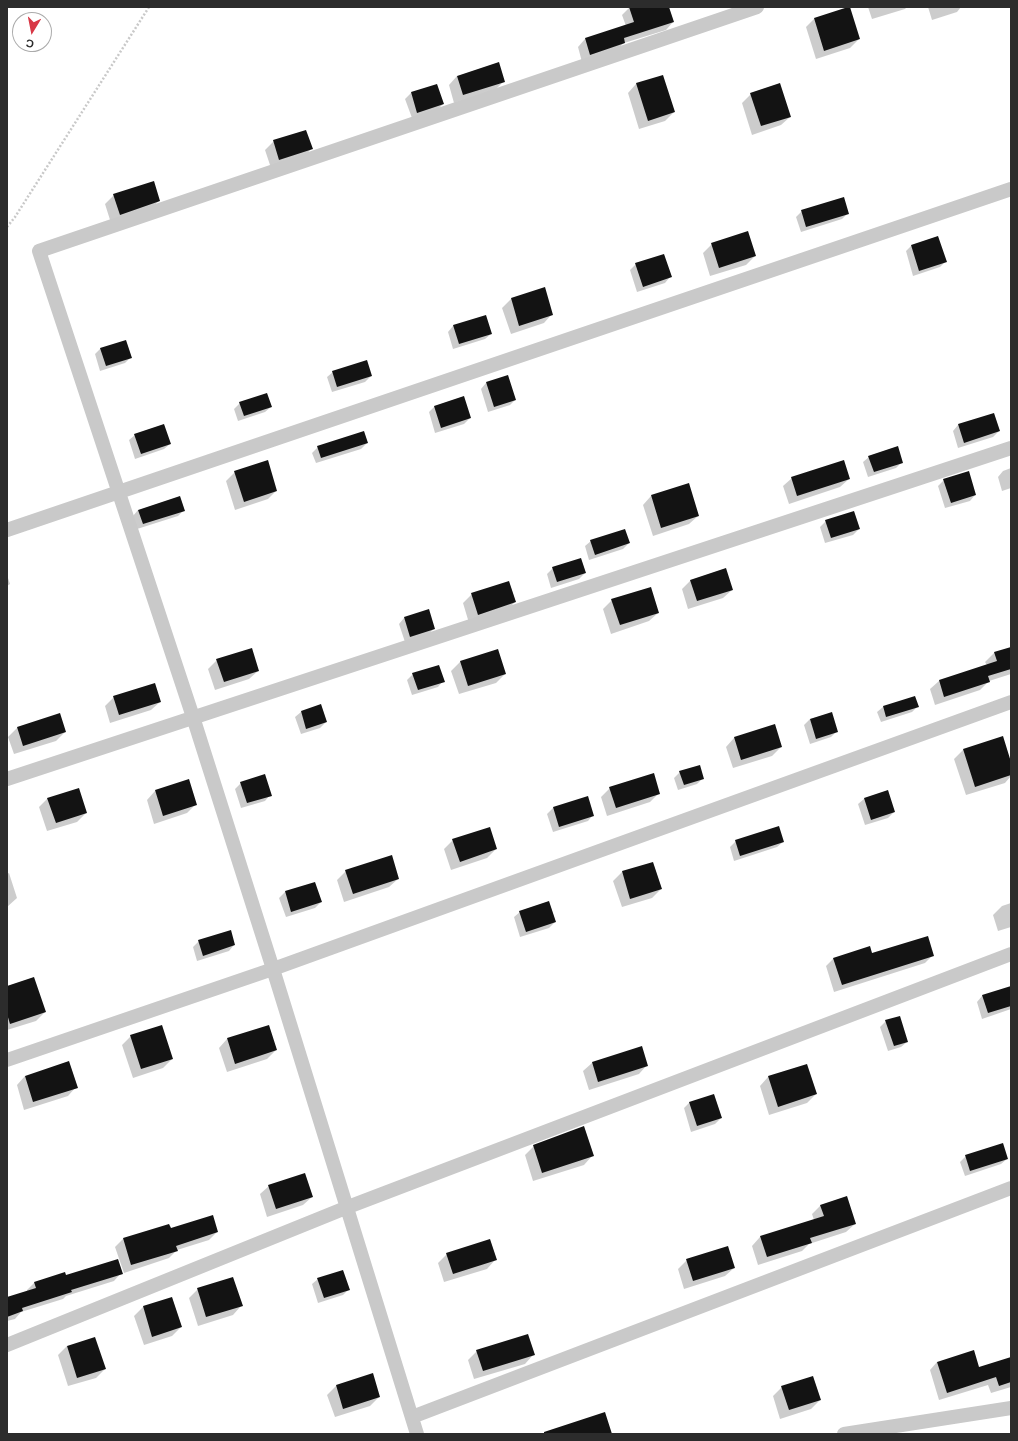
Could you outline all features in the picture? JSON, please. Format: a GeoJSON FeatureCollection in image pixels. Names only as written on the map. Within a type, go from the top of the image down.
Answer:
{"type":"FeatureCollection","features":[{"type":"Feature","properties":{"kind":"street"},"geometry":{"type":"LineString","coordinates":[[417,1434],[348,1207],[193,717],[39,251],[757,7]]}},
{"type":"Feature","properties":{"kind":"street"},"geometry":{"type":"LineString","coordinates":[[7,530],[1011,189]]}},
{"type":"Feature","properties":{"kind":"street"},"geometry":{"type":"LineString","coordinates":[[7,779],[1011,448]]}},
{"type":"Feature","properties":{"kind":"street"},"geometry":{"type":"LineString","coordinates":[[7,1060],[273,968],[1011,702]]}},
{"type":"Feature","properties":{"kind":"street"},"geometry":{"type":"LineString","coordinates":[[7,1345],[348,1207],[1011,954]]}},
{"type":"Feature","properties":{"kind":"street"},"geometry":{"type":"LineString","coordinates":[[412,1417],[1011,1188]]}},
{"type":"Feature","properties":{"kind":"street"},"geometry":{"type":"LineString","coordinates":[[844,1434],[1011,1408]]}},
{"type":"Feature","properties":{"kind":"path"},"geometry":{"type":"LineString","coordinates":[[7,228],[150,7]]}},
{"type":"Feature","properties":{"kind":"building"},"geometry":{"type":"Polygon","coordinates":[[[629,7],[669,7],[674,22],[624,38],[625,43],[590,55],[585,38],[634,22],[629,7]]]}},
{"type":"Feature","properties":{"kind":"building"},"geometry":{"type":"Polygon","coordinates":[[[850,7],[860,39],[824,51],[814,18],[850,7]]]}},
{"type":"Feature","properties":{"kind":"building"},"geometry":{"type":"Polygon","coordinates":[[[499,62],[505,82],[463,95],[457,76],[499,62]]]}},
{"type":"Feature","properties":{"kind":"building"},"geometry":{"type":"Polygon","coordinates":[[[663,75],[675,112],[648,121],[636,83],[663,75]]]}},
{"type":"Feature","properties":{"kind":"building"},"geometry":{"type":"Polygon","coordinates":[[[780,83],[791,117],[761,126],[750,93],[780,83]]]}},
{"type":"Feature","properties":{"kind":"building"},"geometry":{"type":"Polygon","coordinates":[[[437,84],[444,104],[417,113],[411,92],[437,84]]]}},
{"type":"Feature","properties":{"kind":"building"},"geometry":{"type":"Polygon","coordinates":[[[306,130],[313,149],[279,160],[273,140],[306,130]]]}},
{"type":"Feature","properties":{"kind":"building"},"geometry":{"type":"Polygon","coordinates":[[[154,181],[160,201],[120,215],[113,194],[154,181]]]}},
{"type":"Feature","properties":{"kind":"building"},"geometry":{"type":"Polygon","coordinates":[[[844,197],[849,214],[806,227],[801,210],[844,197]]]}},
{"type":"Feature","properties":{"kind":"building"},"geometry":{"type":"Polygon","coordinates":[[[748,231],[756,256],[719,268],[711,243],[748,231]]]}},
{"type":"Feature","properties":{"kind":"building"},"geometry":{"type":"Polygon","coordinates":[[[938,236],[947,262],[919,271],[911,245],[938,236]]]}},
{"type":"Feature","properties":{"kind":"building"},"geometry":{"type":"Polygon","coordinates":[[[664,254],[672,277],[643,287],[635,263],[664,254]]]}},
{"type":"Feature","properties":{"kind":"building"},"geometry":{"type":"Polygon","coordinates":[[[545,287],[553,315],[519,326],[511,298],[545,287]]]}},
{"type":"Feature","properties":{"kind":"building"},"geometry":{"type":"Polygon","coordinates":[[[486,315],[492,334],[459,344],[453,325],[486,315]]]}},
{"type":"Feature","properties":{"kind":"building"},"geometry":{"type":"Polygon","coordinates":[[[126,340],[132,358],[106,366],[100,348],[126,340]]]}},
{"type":"Feature","properties":{"kind":"building"},"geometry":{"type":"Polygon","coordinates":[[[367,360],[372,376],[337,387],[332,371],[367,360]]]}},
{"type":"Feature","properties":{"kind":"building"},"geometry":{"type":"Polygon","coordinates":[[[508,375],[516,400],[494,407],[486,382],[508,375]]]}},
{"type":"Feature","properties":{"kind":"building"},"geometry":{"type":"Polygon","coordinates":[[[267,393],[272,407],[244,416],[239,402],[267,393]]]}},
{"type":"Feature","properties":{"kind":"building"},"geometry":{"type":"Polygon","coordinates":[[[464,396],[471,418],[441,428],[434,406],[464,396]]]}},
{"type":"Feature","properties":{"kind":"building"},"geometry":{"type":"Polygon","coordinates":[[[994,413],[1000,431],[964,443],[958,424],[994,413]]]}},
{"type":"Feature","properties":{"kind":"building"},"geometry":{"type":"Polygon","coordinates":[[[164,424],[171,444],[141,454],[134,434],[164,424]]]}},
{"type":"Feature","properties":{"kind":"building"},"geometry":{"type":"Polygon","coordinates":[[[364,431],[368,443],[321,458],[317,446],[364,431]]]}},
{"type":"Feature","properties":{"kind":"building"},"geometry":{"type":"Polygon","coordinates":[[[898,446],[903,463],[874,472],[868,456],[898,446]]]}},
{"type":"Feature","properties":{"kind":"building"},"geometry":{"type":"Polygon","coordinates":[[[268,460],[277,491],[244,502],[234,471],[268,460]]]}},
{"type":"Feature","properties":{"kind":"building"},"geometry":{"type":"Polygon","coordinates":[[[844,460],[850,479],[797,496],[791,477],[844,460]]]}},
{"type":"Feature","properties":{"kind":"building"},"geometry":{"type":"Polygon","coordinates":[[[969,471],[976,495],[951,503],[943,479],[969,471]]]}},
{"type":"Feature","properties":{"kind":"building"},"geometry":{"type":"Polygon","coordinates":[[[689,483],[699,516],[661,528],[651,495],[689,483]]]}},
{"type":"Feature","properties":{"kind":"building"},"geometry":{"type":"Polygon","coordinates":[[[180,496],[185,511],[143,524],[138,510],[180,496]]]}},
{"type":"Feature","properties":{"kind":"building"},"geometry":{"type":"Polygon","coordinates":[[[854,511],[860,529],[831,538],[825,520],[854,511]]]}},
{"type":"Feature","properties":{"kind":"building"},"geometry":{"type":"Polygon","coordinates":[[[625,529],[630,543],[595,555],[590,540],[625,529]]]}},
{"type":"Feature","properties":{"kind":"building"},"geometry":{"type":"Polygon","coordinates":[[[581,558],[586,573],[557,582],[552,567],[581,558]]]}},
{"type":"Feature","properties":{"kind":"building"},"geometry":{"type":"Polygon","coordinates":[[[726,568],[733,590],[697,601],[690,580],[726,568]]]}},
{"type":"Feature","properties":{"kind":"building"},"geometry":{"type":"Polygon","coordinates":[[[509,581],[516,602],[478,615],[471,593],[509,581]]]}},
{"type":"Feature","properties":{"kind":"building"},"geometry":{"type":"Polygon","coordinates":[[[651,587],[659,613],[620,625],[611,599],[651,587]]]}},
{"type":"Feature","properties":{"kind":"building"},"geometry":{"type":"Polygon","coordinates":[[[429,609],[435,629],[410,637],[404,617],[429,609]]]}},
{"type":"Feature","properties":{"kind":"building"},"geometry":{"type":"Polygon","coordinates":[[[1011,647],[1011,669],[988,676],[990,682],[944,697],[939,680],[997,661],[994,652],[1011,647]]]}},
{"type":"Feature","properties":{"kind":"building"},"geometry":{"type":"Polygon","coordinates":[[[252,648],[259,671],[224,682],[216,659],[252,648]]]}},
{"type":"Feature","properties":{"kind":"building"},"geometry":{"type":"Polygon","coordinates":[[[498,649],[506,674],[468,686],[460,661],[498,649]]]}},
{"type":"Feature","properties":{"kind":"building"},"geometry":{"type":"Polygon","coordinates":[[[439,665],[445,682],[418,690],[412,673],[439,665]]]}},
{"type":"Feature","properties":{"kind":"building"},"geometry":{"type":"Polygon","coordinates":[[[155,683],[161,702],[119,715],[113,696],[155,683]]]}},
{"type":"Feature","properties":{"kind":"building"},"geometry":{"type":"Polygon","coordinates":[[[915,696],[919,707],[886,717],[883,706],[915,696]]]}},
{"type":"Feature","properties":{"kind":"building"},"geometry":{"type":"Polygon","coordinates":[[[321,704],[327,722],[306,729],[301,711],[321,704]]]}},
{"type":"Feature","properties":{"kind":"building"},"geometry":{"type":"Polygon","coordinates":[[[832,712],[838,732],[816,739],[810,719],[832,712]]]}},
{"type":"Feature","properties":{"kind":"building"},"geometry":{"type":"Polygon","coordinates":[[[60,713],[66,732],[23,746],[17,727],[60,713]]]}},
{"type":"Feature","properties":{"kind":"building"},"geometry":{"type":"Polygon","coordinates":[[[775,724],[782,747],[741,760],[734,737],[775,724]]]}},
{"type":"Feature","properties":{"kind":"building"},"geometry":{"type":"Polygon","coordinates":[[[1003,736],[1011,762],[1011,775],[975,787],[963,749],[1003,736]]]}},
{"type":"Feature","properties":{"kind":"building"},"geometry":{"type":"Polygon","coordinates":[[[700,765],[704,779],[684,785],[679,771],[700,765]]]}},
{"type":"Feature","properties":{"kind":"building"},"geometry":{"type":"Polygon","coordinates":[[[654,773],[660,794],[616,808],[609,787],[654,773]]]}},
{"type":"Feature","properties":{"kind":"building"},"geometry":{"type":"Polygon","coordinates":[[[265,774],[272,796],[247,803],[240,782],[265,774]]]}},
{"type":"Feature","properties":{"kind":"building"},"geometry":{"type":"Polygon","coordinates":[[[189,779],[197,805],[163,816],[155,790],[189,779]]]}},
{"type":"Feature","properties":{"kind":"building"},"geometry":{"type":"Polygon","coordinates":[[[79,788],[87,813],[56,823],[47,798],[79,788]]]}},
{"type":"Feature","properties":{"kind":"building"},"geometry":{"type":"Polygon","coordinates":[[[888,790],[895,812],[871,820],[864,798],[888,790]]]}},
{"type":"Feature","properties":{"kind":"building"},"geometry":{"type":"Polygon","coordinates":[[[588,796],[594,816],[559,827],[553,807],[588,796]]]}},
{"type":"Feature","properties":{"kind":"building"},"geometry":{"type":"Polygon","coordinates":[[[779,826],[784,842],[740,856],[735,840],[779,826]]]}},
{"type":"Feature","properties":{"kind":"building"},"geometry":{"type":"Polygon","coordinates":[[[490,827],[497,849],[460,862],[452,839],[490,827]]]}},
{"type":"Feature","properties":{"kind":"building"},"geometry":{"type":"Polygon","coordinates":[[[392,855],[399,879],[353,894],[345,870],[392,855]]]}},
{"type":"Feature","properties":{"kind":"building"},"geometry":{"type":"Polygon","coordinates":[[[653,862],[662,889],[630,899],[622,871],[653,862]]]}},
{"type":"Feature","properties":{"kind":"building"},"geometry":{"type":"Polygon","coordinates":[[[315,882],[322,902],[291,912],[285,891],[315,882]]]}},
{"type":"Feature","properties":{"kind":"building"},"geometry":{"type":"Polygon","coordinates":[[[549,901],[556,922],[526,932],[519,911],[549,901]]]}},
{"type":"Feature","properties":{"kind":"building"},"geometry":{"type":"Polygon","coordinates":[[[231,930],[235,945],[203,956],[198,940],[231,930]]]}},
{"type":"Feature","properties":{"kind":"building"},"geometry":{"type":"Polygon","coordinates":[[[928,936],[934,956],[842,985],[833,958],[870,946],[872,953],[928,936]]]}},
{"type":"Feature","properties":{"kind":"building"},"geometry":{"type":"Polygon","coordinates":[[[34,977],[46,1012],[10,1024],[7,1014],[7,986],[34,977]]]}},
{"type":"Feature","properties":{"kind":"building"},"geometry":{"type":"Polygon","coordinates":[[[1011,986],[1011,1006],[988,1013],[982,995],[1011,986]]]}},
{"type":"Feature","properties":{"kind":"building"},"geometry":{"type":"Polygon","coordinates":[[[900,1016],[908,1042],[894,1046],[885,1020],[900,1016]]]}},
{"type":"Feature","properties":{"kind":"building"},"geometry":{"type":"Polygon","coordinates":[[[162,1025],[173,1059],[141,1069],[130,1035],[162,1025]]]}},
{"type":"Feature","properties":{"kind":"building"},"geometry":{"type":"Polygon","coordinates":[[[269,1025],[277,1050],[235,1064],[227,1038],[269,1025]]]}},
{"type":"Feature","properties":{"kind":"building"},"geometry":{"type":"Polygon","coordinates":[[[642,1046],[648,1066],[598,1082],[592,1062],[642,1046]]]}},
{"type":"Feature","properties":{"kind":"building"},"geometry":{"type":"Polygon","coordinates":[[[69,1061],[78,1088],[33,1102],[25,1076],[69,1061]]]}},
{"type":"Feature","properties":{"kind":"building"},"geometry":{"type":"Polygon","coordinates":[[[807,1064],[817,1094],[778,1107],[768,1076],[807,1064]]]}},
{"type":"Feature","properties":{"kind":"building"},"geometry":{"type":"Polygon","coordinates":[[[714,1094],[722,1118],[697,1126],[689,1102],[714,1094]]]}},
{"type":"Feature","properties":{"kind":"building"},"geometry":{"type":"Polygon","coordinates":[[[584,1126],[594,1156],[542,1173],[533,1145],[584,1126]]]}},
{"type":"Feature","properties":{"kind":"building"},"geometry":{"type":"Polygon","coordinates":[[[1003,1143],[1008,1159],[970,1171],[965,1155],[1003,1143]]]}},
{"type":"Feature","properties":{"kind":"building"},"geometry":{"type":"Polygon","coordinates":[[[305,1173],[313,1197],[276,1209],[268,1185],[305,1173]]]}},
{"type":"Feature","properties":{"kind":"building"},"geometry":{"type":"Polygon","coordinates":[[[847,1196],[856,1224],[810,1238],[812,1243],[767,1257],[760,1236],[824,1216],[820,1205],[847,1196]]]}},
{"type":"Feature","properties":{"kind":"building"},"geometry":{"type":"Polygon","coordinates":[[[213,1215],[218,1232],[176,1246],[178,1251],[131,1265],[123,1238],[169,1224],[171,1228],[213,1215]]]}},
{"type":"Feature","properties":{"kind":"building"},"geometry":{"type":"Polygon","coordinates":[[[490,1239],[497,1260],[453,1274],[446,1253],[490,1239]]]}},
{"type":"Feature","properties":{"kind":"building"},"geometry":{"type":"Polygon","coordinates":[[[728,1246],[735,1268],[693,1281],[686,1259],[728,1246]]]}},
{"type":"Feature","properties":{"kind":"building"},"geometry":{"type":"Polygon","coordinates":[[[118,1259],[123,1274],[71,1290],[72,1292],[22,1308],[23,1311],[7,1317],[7,1297],[36,1288],[34,1282],[65,1272],[66,1275],[118,1259]]]}},
{"type":"Feature","properties":{"kind":"building"},"geometry":{"type":"Polygon","coordinates":[[[343,1270],[350,1290],[324,1298],[317,1278],[343,1270]]]}},
{"type":"Feature","properties":{"kind":"building"},"geometry":{"type":"Polygon","coordinates":[[[233,1277],[243,1306],[206,1317],[197,1288],[233,1277]]]}},
{"type":"Feature","properties":{"kind":"building"},"geometry":{"type":"Polygon","coordinates":[[[172,1297],[182,1327],[152,1337],[143,1306],[172,1297]]]}},
{"type":"Feature","properties":{"kind":"building"},"geometry":{"type":"Polygon","coordinates":[[[528,1334],[535,1355],[483,1371],[476,1350],[528,1334]]]}},
{"type":"Feature","properties":{"kind":"building"},"geometry":{"type":"Polygon","coordinates":[[[95,1337],[106,1369],[77,1378],[67,1346],[95,1337]]]}},
{"type":"Feature","properties":{"kind":"building"},"geometry":{"type":"Polygon","coordinates":[[[974,1350],[979,1367],[1011,1357],[1011,1382],[999,1386],[996,1377],[947,1393],[937,1362],[974,1350]]]}},
{"type":"Feature","properties":{"kind":"building"},"geometry":{"type":"Polygon","coordinates":[[[373,1373],[380,1397],[343,1409],[336,1385],[373,1373]]]}},
{"type":"Feature","properties":{"kind":"building"},"geometry":{"type":"Polygon","coordinates":[[[813,1376],[821,1400],[789,1410],[781,1386],[813,1376]]]}},
{"type":"Feature","properties":{"kind":"building"},"geometry":{"type":"Polygon","coordinates":[[[605,1412],[612,1434],[544,1434],[544,1432],[605,1412]]]}}]}
